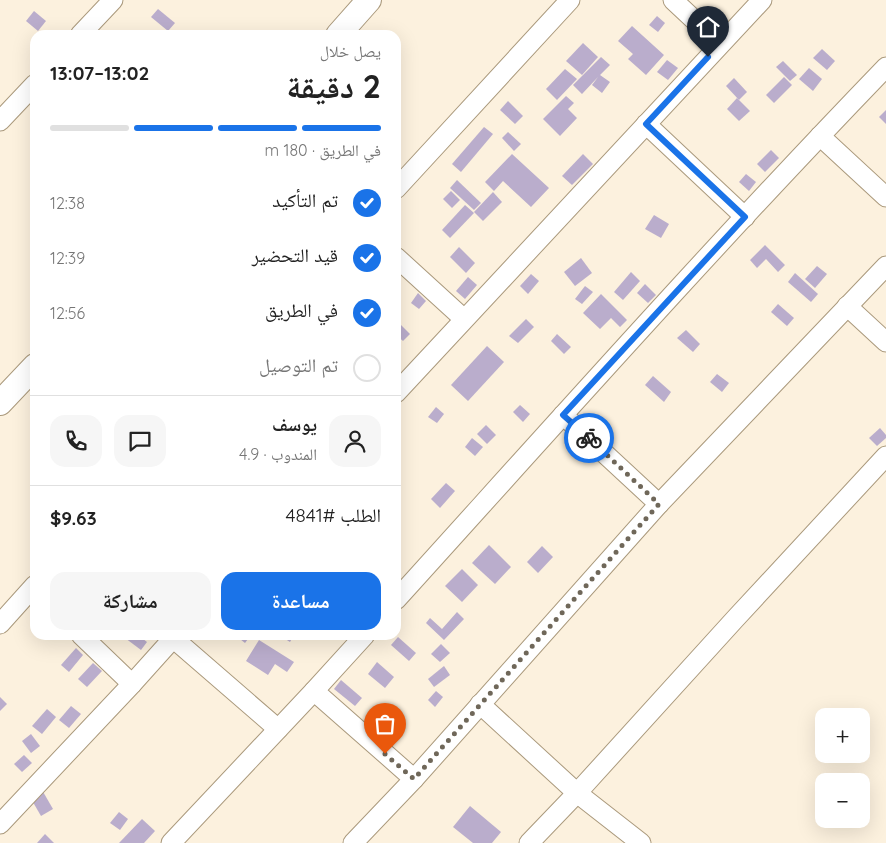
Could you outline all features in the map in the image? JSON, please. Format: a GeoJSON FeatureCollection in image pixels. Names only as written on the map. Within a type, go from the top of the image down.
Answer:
{"type":"FeatureCollection","features":[{"type":"Feature","properties":{"kind":"street"},"geometry":{"type":"LineString","coordinates":[[85,30],[113,0]]}},
{"type":"Feature","properties":{"kind":"street"},"geometry":{"type":"LineString","coordinates":[[342,30],[369,0]]}},
{"type":"Feature","properties":{"kind":"street"},"geometry":{"type":"LineString","coordinates":[[401,184],[570,0]]}},
{"type":"Feature","properties":{"kind":"street"},"geometry":{"type":"LineString","coordinates":[[673,0],[720,44]]}},
{"type":"Feature","properties":{"kind":"street"},"geometry":{"type":"LineString","coordinates":[[401,387],[762,0]]}},
{"type":"Feature","properties":{"kind":"street"},"geometry":{"type":"LineString","coordinates":[[401,594],[745,217],[886,68]]}},
{"type":"Feature","properties":{"kind":"street"},"geometry":{"type":"LineString","coordinates":[[0,121],[30,89]]}},
{"type":"Feature","properties":{"kind":"street"},"geometry":{"type":"LineString","coordinates":[[646,124],[745,217]]}},
{"type":"Feature","properties":{"kind":"street"},"geometry":{"type":"LineString","coordinates":[[820,136],[886,197]]}},
{"type":"Feature","properties":{"kind":"street"},"geometry":{"type":"LineString","coordinates":[[401,261],[464,318]]}},
{"type":"Feature","properties":{"kind":"street"},"geometry":{"type":"LineString","coordinates":[[353,843],[414,779],[659,504],[886,266]]}},
{"type":"Feature","properties":{"kind":"street"},"geometry":{"type":"LineString","coordinates":[[847,306],[886,342]]}},
{"type":"Feature","properties":{"kind":"street"},"geometry":{"type":"LineString","coordinates":[[3,393],[30,370]]}},
{"type":"Feature","properties":{"kind":"street"},"geometry":{"type":"LineString","coordinates":[[563,415],[659,504]]}},
{"type":"Feature","properties":{"kind":"street"},"geometry":{"type":"LineString","coordinates":[[528,843],[577,793],[886,456]]}},
{"type":"Feature","properties":{"kind":"street"},"geometry":{"type":"LineString","coordinates":[[0,624],[30,592]]}},
{"type":"Feature","properties":{"kind":"street"},"geometry":{"type":"LineString","coordinates":[[86,640],[132,684]]}},
{"type":"Feature","properties":{"kind":"street"},"geometry":{"type":"LineString","coordinates":[[0,824],[171,640]]}},
{"type":"Feature","properties":{"kind":"street"},"geometry":{"type":"LineString","coordinates":[[177,640],[278,729]]}},
{"type":"Feature","properties":{"kind":"street"},"geometry":{"type":"LineString","coordinates":[[171,843],[360,640]]}},
{"type":"Feature","properties":{"kind":"street"},"geometry":{"type":"LineString","coordinates":[[314,691],[414,779]]}},
{"type":"Feature","properties":{"kind":"street"},"geometry":{"type":"LineString","coordinates":[[480,704],[577,793],[640,843]]}},
{"type":"Feature","properties":{"kind":"building"},"geometry":{"type":"Polygon","coordinates":[[[158,9],[175,23],[167,30],[151,17],[158,9]]]}},
{"type":"Feature","properties":{"kind":"building"},"geometry":{"type":"Polygon","coordinates":[[[34,11],[46,21],[37,30],[26,21],[34,11]]]}},
{"type":"Feature","properties":{"kind":"building"},"geometry":{"type":"Polygon","coordinates":[[[657,16],[665,23],[658,32],[649,25],[657,16]]]}},
{"type":"Feature","properties":{"kind":"building"},"geometry":{"type":"Polygon","coordinates":[[[632,26],[664,55],[646,75],[628,59],[633,54],[618,41],[632,26]]]}},
{"type":"Feature","properties":{"kind":"building"},"geometry":{"type":"Polygon","coordinates":[[[583,43],[598,57],[582,75],[566,61],[583,43]]]}},
{"type":"Feature","properties":{"kind":"building"},"geometry":{"type":"Polygon","coordinates":[[[822,49],[835,61],[827,70],[813,58],[822,49]]]}},
{"type":"Feature","properties":{"kind":"building"},"geometry":{"type":"Polygon","coordinates":[[[601,57],[610,65],[600,75],[610,82],[602,93],[592,85],[598,77],[582,94],[573,85],[601,57]]]}},
{"type":"Feature","properties":{"kind":"building"},"geometry":{"type":"Polygon","coordinates":[[[667,60],[678,68],[668,80],[657,72],[667,60]]]}},
{"type":"Feature","properties":{"kind":"building"},"geometry":{"type":"Polygon","coordinates":[[[783,61],[797,75],[790,81],[776,67],[783,61]]]}},
{"type":"Feature","properties":{"kind":"building"},"geometry":{"type":"Polygon","coordinates":[[[809,68],[822,79],[813,91],[799,79],[809,68]]]}},
{"type":"Feature","properties":{"kind":"building"},"geometry":{"type":"Polygon","coordinates":[[[565,69],[577,79],[557,100],[546,89],[565,69]]]}},
{"type":"Feature","properties":{"kind":"building"},"geometry":{"type":"Polygon","coordinates":[[[784,77],[792,85],[774,103],[766,95],[784,77]]]}},
{"type":"Feature","properties":{"kind":"building"},"geometry":{"type":"Polygon","coordinates":[[[734,78],[747,92],[739,100],[726,86],[734,78]]]}},
{"type":"Feature","properties":{"kind":"building"},"geometry":{"type":"Polygon","coordinates":[[[566,96],[574,103],[568,109],[577,118],[560,136],[543,119],[566,96]]]}},
{"type":"Feature","properties":{"kind":"building"},"geometry":{"type":"Polygon","coordinates":[[[737,98],[750,111],[739,121],[727,109],[737,98]]]}},
{"type":"Feature","properties":{"kind":"building"},"geometry":{"type":"Polygon","coordinates":[[[508,101],[523,116],[515,124],[500,110],[508,101]]]}},
{"type":"Feature","properties":{"kind":"building"},"geometry":{"type":"Polygon","coordinates":[[[886,110],[886,124],[879,117],[886,110]]]}},
{"type":"Feature","properties":{"kind":"building"},"geometry":{"type":"Polygon","coordinates":[[[484,127],[493,134],[461,172],[452,164],[484,127]]]}},
{"type":"Feature","properties":{"kind":"building"},"geometry":{"type":"Polygon","coordinates":[[[508,132],[521,144],[514,151],[502,138],[508,132]]]}},
{"type":"Feature","properties":{"kind":"building"},"geometry":{"type":"Polygon","coordinates":[[[771,150],[779,158],[765,172],[757,164],[771,150]]]}},
{"type":"Feature","properties":{"kind":"building"},"geometry":{"type":"Polygon","coordinates":[[[512,154],[549,188],[531,207],[503,181],[494,191],[485,182],[512,154]]]}},
{"type":"Feature","properties":{"kind":"building"},"geometry":{"type":"Polygon","coordinates":[[[583,154],[593,164],[572,185],[562,176],[583,154]]]}},
{"type":"Feature","properties":{"kind":"building"},"geometry":{"type":"Polygon","coordinates":[[[746,174],[756,182],[749,191],[739,182],[746,174]]]}},
{"type":"Feature","properties":{"kind":"building"},"geometry":{"type":"Polygon","coordinates":[[[457,180],[481,203],[474,210],[450,188],[457,180]]]}},
{"type":"Feature","properties":{"kind":"building"},"geometry":{"type":"Polygon","coordinates":[[[451,191],[460,200],[452,208],[443,199],[451,191]]]}},
{"type":"Feature","properties":{"kind":"building"},"geometry":{"type":"Polygon","coordinates":[[[493,192],[502,202],[483,221],[474,212],[493,192]]]}},
{"type":"Feature","properties":{"kind":"building"},"geometry":{"type":"Polygon","coordinates":[[[465,205],[474,213],[450,238],[442,230],[465,205]]]}},
{"type":"Feature","properties":{"kind":"building"},"geometry":{"type":"Polygon","coordinates":[[[654,215],[669,224],[661,238],[645,229],[654,215]]]}},
{"type":"Feature","properties":{"kind":"building"},"geometry":{"type":"Polygon","coordinates":[[[765,245],[785,265],[778,272],[766,259],[757,268],[750,260],[765,245]]]}},
{"type":"Feature","properties":{"kind":"building"},"geometry":{"type":"Polygon","coordinates":[[[459,247],[475,263],[466,273],[450,257],[459,247]]]}},
{"type":"Feature","properties":{"kind":"building"},"geometry":{"type":"Polygon","coordinates":[[[581,258],[592,273],[575,286],[564,272],[581,258]]]}},
{"type":"Feature","properties":{"kind":"building"},"geometry":{"type":"Polygon","coordinates":[[[817,266],[827,274],[815,288],[805,279],[817,266]]]}},
{"type":"Feature","properties":{"kind":"building"},"geometry":{"type":"Polygon","coordinates":[[[631,272],[640,281],[623,300],[614,292],[631,272]]]}},
{"type":"Feature","properties":{"kind":"building"},"geometry":{"type":"Polygon","coordinates":[[[795,273],[818,294],[811,302],[788,282],[795,273]]]}},
{"type":"Feature","properties":{"kind":"building"},"geometry":{"type":"Polygon","coordinates":[[[531,274],[539,281],[528,294],[520,286],[531,274]]]}},
{"type":"Feature","properties":{"kind":"building"},"geometry":{"type":"Polygon","coordinates":[[[468,277],[477,285],[465,299],[456,291],[468,277]]]}},
{"type":"Feature","properties":{"kind":"building"},"geometry":{"type":"Polygon","coordinates":[[[645,284],[656,295],[648,303],[637,293],[645,284]]]}},
{"type":"Feature","properties":{"kind":"building"},"geometry":{"type":"Polygon","coordinates":[[[585,286],[593,292],[582,304],[575,299],[585,286]]]}},
{"type":"Feature","properties":{"kind":"building"},"geometry":{"type":"Polygon","coordinates":[[[418,293],[426,301],[419,309],[411,303],[418,293]]]}},
{"type":"Feature","properties":{"kind":"building"},"geometry":{"type":"Polygon","coordinates":[[[601,294],[627,320],[620,327],[611,318],[600,329],[583,313],[601,294]]]}},
{"type":"Feature","properties":{"kind":"building"},"geometry":{"type":"Polygon","coordinates":[[[778,304],[794,318],[787,326],[771,312],[778,304]]]}},
{"type":"Feature","properties":{"kind":"building"},"geometry":{"type":"Polygon","coordinates":[[[526,319],[534,327],[518,343],[509,336],[526,319]]]}},
{"type":"Feature","properties":{"kind":"building"},"geometry":{"type":"Polygon","coordinates":[[[401,325],[410,334],[403,341],[401,339],[401,325]]]}},
{"type":"Feature","properties":{"kind":"building"},"geometry":{"type":"Polygon","coordinates":[[[686,330],[700,344],[693,352],[677,338],[686,330]]]}},
{"type":"Feature","properties":{"kind":"building"},"geometry":{"type":"Polygon","coordinates":[[[557,334],[571,347],[564,354],[551,341],[557,334]]]}},
{"type":"Feature","properties":{"kind":"building"},"geometry":{"type":"Polygon","coordinates":[[[487,346],[504,362],[468,401],[451,385],[487,346]]]}},
{"type":"Feature","properties":{"kind":"building"},"geometry":{"type":"Polygon","coordinates":[[[717,374],[729,383],[722,392],[710,382],[717,374]]]}},
{"type":"Feature","properties":{"kind":"building"},"geometry":{"type":"Polygon","coordinates":[[[653,376],[671,392],[664,402],[645,385],[653,376]]]}},
{"type":"Feature","properties":{"kind":"building"},"geometry":{"type":"Polygon","coordinates":[[[520,405],[530,414],[523,422],[513,412],[520,405]]]}},
{"type":"Feature","properties":{"kind":"building"},"geometry":{"type":"Polygon","coordinates":[[[436,407],[444,414],[437,423],[428,417],[436,407]]]}},
{"type":"Feature","properties":{"kind":"building"},"geometry":{"type":"Polygon","coordinates":[[[486,425],[496,435],[487,444],[477,434],[486,425]]]}},
{"type":"Feature","properties":{"kind":"building"},"geometry":{"type":"Polygon","coordinates":[[[880,428],[886,435],[886,438],[877,446],[869,438],[880,428]]]}},
{"type":"Feature","properties":{"kind":"building"},"geometry":{"type":"Polygon","coordinates":[[[472,438],[483,447],[475,456],[465,447],[472,438]]]}},
{"type":"Feature","properties":{"kind":"building"},"geometry":{"type":"Polygon","coordinates":[[[446,483],[455,491],[440,508],[431,499],[446,483]]]}},
{"type":"Feature","properties":{"kind":"building"},"geometry":{"type":"Polygon","coordinates":[[[489,545],[511,567],[495,584],[472,563],[489,545]]]}},
{"type":"Feature","properties":{"kind":"building"},"geometry":{"type":"Polygon","coordinates":[[[542,546],[553,557],[538,573],[527,562],[542,546]]]}},
{"type":"Feature","properties":{"kind":"building"},"geometry":{"type":"Polygon","coordinates":[[[462,569],[478,585],[462,602],[445,586],[462,569]]]}},
{"type":"Feature","properties":{"kind":"building"},"geometry":{"type":"Polygon","coordinates":[[[457,612],[464,619],[444,640],[426,623],[430,618],[442,629],[457,612]]]}},
{"type":"Feature","properties":{"kind":"building"},"geometry":{"type":"Polygon","coordinates":[[[128,640],[144,640],[147,642],[141,650],[128,640]]]}},
{"type":"Feature","properties":{"kind":"building"},"geometry":{"type":"Polygon","coordinates":[[[259,640],[294,662],[287,672],[275,664],[268,675],[246,661],[259,640]]]}},
{"type":"Feature","properties":{"kind":"building"},"geometry":{"type":"Polygon","coordinates":[[[395,640],[401,640],[416,653],[409,661],[391,645],[395,640]]]}},
{"type":"Feature","properties":{"kind":"building"},"geometry":{"type":"Polygon","coordinates":[[[441,644],[450,653],[440,662],[431,654],[441,644]]]}},
{"type":"Feature","properties":{"kind":"building"},"geometry":{"type":"Polygon","coordinates":[[[76,648],[83,655],[69,672],[61,665],[76,648]]]}},
{"type":"Feature","properties":{"kind":"building"},"geometry":{"type":"Polygon","coordinates":[[[377,662],[394,677],[385,688],[368,674],[377,662]]]}},
{"type":"Feature","properties":{"kind":"building"},"geometry":{"type":"Polygon","coordinates":[[[93,663],[102,671],[87,687],[78,679],[93,663]]]}},
{"type":"Feature","properties":{"kind":"building"},"geometry":{"type":"Polygon","coordinates":[[[444,666],[450,675],[434,687],[428,679],[444,666]]]}},
{"type":"Feature","properties":{"kind":"building"},"geometry":{"type":"Polygon","coordinates":[[[341,680],[362,698],[355,706],[334,689],[341,680]]]}},
{"type":"Feature","properties":{"kind":"building"},"geometry":{"type":"Polygon","coordinates":[[[436,691],[443,697],[435,707],[428,700],[436,691]]]}},
{"type":"Feature","properties":{"kind":"building"},"geometry":{"type":"Polygon","coordinates":[[[0,697],[7,704],[0,711],[0,697]]]}},
{"type":"Feature","properties":{"kind":"building"},"geometry":{"type":"Polygon","coordinates":[[[71,706],[81,714],[69,728],[59,720],[71,706]]]}},
{"type":"Feature","properties":{"kind":"building"},"geometry":{"type":"Polygon","coordinates":[[[47,709],[56,717],[42,734],[32,726],[47,709]]]}},
{"type":"Feature","properties":{"kind":"building"},"geometry":{"type":"Polygon","coordinates":[[[31,734],[40,746],[31,753],[22,741],[31,734]]]}},
{"type":"Feature","properties":{"kind":"building"},"geometry":{"type":"Polygon","coordinates":[[[24,755],[32,763],[22,772],[14,764],[24,755]]]}},
{"type":"Feature","properties":{"kind":"building"},"geometry":{"type":"Polygon","coordinates":[[[42,790],[53,809],[41,816],[30,797],[42,790]]]}},
{"type":"Feature","properties":{"kind":"building"},"geometry":{"type":"Polygon","coordinates":[[[470,806],[501,832],[492,843],[473,843],[453,827],[470,806]]]}},
{"type":"Feature","properties":{"kind":"building"},"geometry":{"type":"Polygon","coordinates":[[[119,812],[128,819],[120,830],[110,823],[119,812]]]}},
{"type":"Feature","properties":{"kind":"building"},"geometry":{"type":"Polygon","coordinates":[[[142,819],[155,831],[144,843],[119,843],[142,819]]]}},
{"type":"Feature","properties":{"kind":"building"},"geometry":{"type":"Polygon","coordinates":[[[45,834],[54,843],[37,843],[45,834]]]}},
{"type":"Feature","properties":{"kind":"way so far"},"geometry":{"type":"LineString","coordinates":[[385,754],[414,779],[659,504],[589,438]]}},
{"type":"Feature","properties":{"kind":"route"},"geometry":{"type":"LineString","coordinates":[[589,438],[563,415],[745,217],[646,124],[708,57]]}}]}
